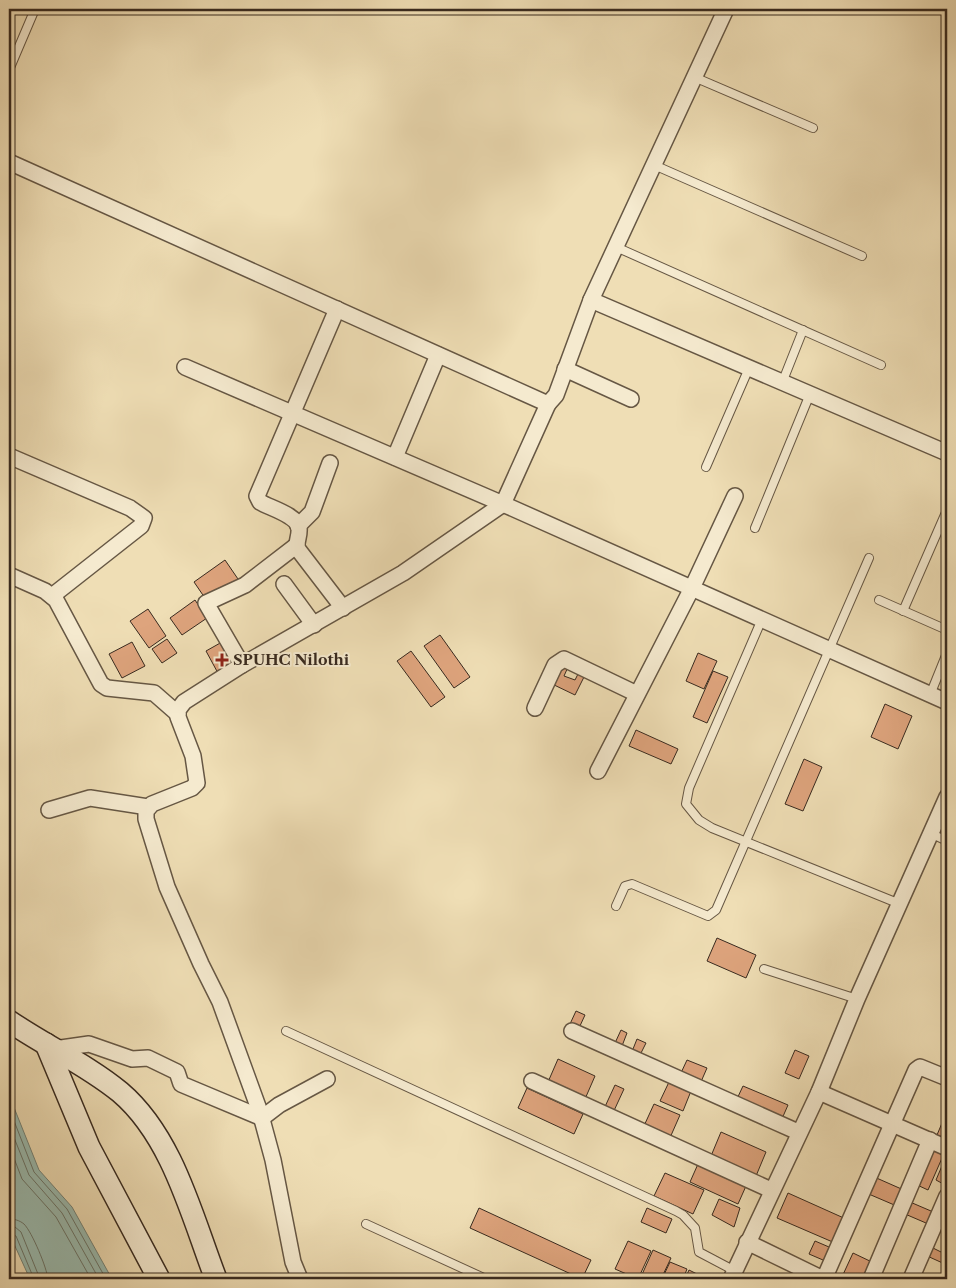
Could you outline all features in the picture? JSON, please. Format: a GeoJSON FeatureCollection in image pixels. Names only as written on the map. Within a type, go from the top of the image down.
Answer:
{"type":"FeatureCollection","features":[{"type":"Feature","properties":{"kind":"street"},"geometry":{"type":"LineString","coordinates":[[178,714],[184,702],[242,665],[344,608],[437,551],[503,504],[548,404],[556,395],[591,300],[726,9]]}},
{"type":"Feature","properties":{"kind":"street"},"geometry":{"type":"LineString","coordinates":[[9,162],[548,404]]}},
{"type":"Feature","properties":{"kind":"street"},"geometry":{"type":"LineString","coordinates":[[591,300],[947,453]]}},
{"type":"Feature","properties":{"kind":"street"},"geometry":{"type":"LineString","coordinates":[[298,526],[289,517],[260,502],[258,496],[336,309]]}},
{"type":"Feature","properties":{"kind":"street"},"geometry":{"type":"LineString","coordinates":[[395,457],[438,355]]}},
{"type":"Feature","properties":{"kind":"street"},"geometry":{"type":"LineString","coordinates":[[185,367],[503,504],[947,702]]}},
{"type":"Feature","properties":{"kind":"street"},"geometry":{"type":"LineString","coordinates":[[565,369],[631,398]]}},
{"type":"Feature","properties":{"kind":"street"},"geometry":{"type":"LineString","coordinates":[[9,456],[130,508],[144,518],[141,526],[52,596]]}},
{"type":"Feature","properties":{"kind":"street"},"geometry":{"type":"LineString","coordinates":[[330,463],[312,512],[298,526],[297,545],[301,555],[344,608]]}},
{"type":"Feature","properties":{"kind":"street"},"geometry":{"type":"LineString","coordinates":[[598,771],[692,588],[735,496]]}},
{"type":"Feature","properties":{"kind":"street"},"geometry":{"type":"LineString","coordinates":[[242,665],[206,603],[245,585],[297,545]]}},
{"type":"Feature","properties":{"kind":"street"},"geometry":{"type":"LineString","coordinates":[[9,575],[52,596],[101,684],[107,688],[154,693],[178,714],[193,756],[197,783],[192,788],[148,807],[90,798],[49,810]]}},
{"type":"Feature","properties":{"kind":"street"},"geometry":{"type":"LineString","coordinates":[[284,584],[314,625]]}},
{"type":"Feature","properties":{"kind":"street"},"geometry":{"type":"LineString","coordinates":[[535,708],[555,665],[564,659],[637,694]]}},
{"type":"Feature","properties":{"kind":"street"},"geometry":{"type":"LineString","coordinates":[[733,1275],[798,1132],[819,1092],[857,999],[932,834],[947,796]]}},
{"type":"Feature","properties":{"kind":"street"},"geometry":{"type":"LineString","coordinates":[[148,807],[146,819],[167,888],[200,964],[220,1002],[262,1118],[293,1262],[300,1279]]}},
{"type":"Feature","properties":{"kind":"street"},"geometry":{"type":"LineString","coordinates":[[9,1021],[85,1066],[120,1092],[135,1106],[156,1132],[168,1156],[216,1279]]}},
{"type":"Feature","properties":{"kind":"street"},"geometry":{"type":"LineString","coordinates":[[572,1031],[798,1132]]}},
{"type":"Feature","properties":{"kind":"street"},"geometry":{"type":"LineString","coordinates":[[50,1046],[89,1044],[132,1059],[148,1058],[177,1072],[181,1084],[262,1118]]}},
{"type":"Feature","properties":{"kind":"street"},"geometry":{"type":"LineString","coordinates":[[50,1046],[89,1147],[159,1279]]}},
{"type":"Feature","properties":{"kind":"street"},"geometry":{"type":"LineString","coordinates":[[747,1242],[824,1279],[918,1068],[927,1068],[947,1078]]}},
{"type":"Feature","properties":{"kind":"street"},"geometry":{"type":"LineString","coordinates":[[262,1118],[280,1105],[327,1080]]}},
{"type":"Feature","properties":{"kind":"street"},"geometry":{"type":"LineString","coordinates":[[532,1081],[771,1190]]}},
{"type":"Feature","properties":{"kind":"street"},"geometry":{"type":"LineString","coordinates":[[819,1092],[947,1148]]}},
{"type":"Feature","properties":{"kind":"street"},"geometry":{"type":"LineString","coordinates":[[871,1279],[930,1140]]}},
{"type":"Feature","properties":{"kind":"street"},"geometry":{"type":"LineString","coordinates":[[911,1279],[947,1196]]}},
{"type":"Feature","properties":{"kind":"lane"},"geometry":{"type":"LineString","coordinates":[[9,70],[35,9]]}},
{"type":"Feature","properties":{"kind":"lane"},"geometry":{"type":"LineString","coordinates":[[694,77],[813,128]]}},
{"type":"Feature","properties":{"kind":"lane"},"geometry":{"type":"LineString","coordinates":[[654,165],[862,256]]}},
{"type":"Feature","properties":{"kind":"lane"},"geometry":{"type":"LineString","coordinates":[[616,247],[881,365]]}},
{"type":"Feature","properties":{"kind":"lane"},"geometry":{"type":"LineString","coordinates":[[782,383],[803,330]]}},
{"type":"Feature","properties":{"kind":"lane"},"geometry":{"type":"LineString","coordinates":[[706,467],[749,368]]}},
{"type":"Feature","properties":{"kind":"lane"},"geometry":{"type":"LineString","coordinates":[[755,528],[810,394]]}},
{"type":"Feature","properties":{"kind":"lane"},"geometry":{"type":"LineString","coordinates":[[903,611],[947,510]]}},
{"type":"Feature","properties":{"kind":"lane"},"geometry":{"type":"LineString","coordinates":[[616,906],[625,886],[632,884],[710,916],[718,906],[869,558]]}},
{"type":"Feature","properties":{"kind":"lane"},"geometry":{"type":"LineString","coordinates":[[879,600],[947,630]]}},
{"type":"Feature","properties":{"kind":"lane"},"geometry":{"type":"LineString","coordinates":[[762,619],[686,796],[686,804],[699,820],[712,828],[900,904]]}},
{"type":"Feature","properties":{"kind":"lane"},"geometry":{"type":"LineString","coordinates":[[930,695],[947,653]]}},
{"type":"Feature","properties":{"kind":"lane"},"geometry":{"type":"LineString","coordinates":[[932,834],[947,841]]}},
{"type":"Feature","properties":{"kind":"lane"},"geometry":{"type":"LineString","coordinates":[[764,969],[857,999]]}},
{"type":"Feature","properties":{"kind":"lane"},"geometry":{"type":"LineString","coordinates":[[286,1030],[676,1210],[684,1215],[695,1228],[699,1252],[733,1275]]}},
{"type":"Feature","properties":{"kind":"lane"},"geometry":{"type":"LineString","coordinates":[[366,1224],[486,1279]]}},
{"type":"Feature","properties":{"kind":"water"},"geometry":{"type":"Polygon","coordinates":[[[9,1095],[39,1170],[72,1207],[112,1279],[30,1279],[9,1233],[9,1095]]]}},
{"type":"Feature","properties":{"kind":"building"},"geometry":{"type":"Polygon","coordinates":[[[225,560],[238,579],[207,601],[194,582],[225,560]]]}},
{"type":"Feature","properties":{"kind":"building"},"geometry":{"type":"Polygon","coordinates":[[[195,600],[207,618],[182,635],[170,618],[195,600]]]}},
{"type":"Feature","properties":{"kind":"building"},"geometry":{"type":"Polygon","coordinates":[[[148,609],[166,636],[149,648],[130,621],[148,609]]]}},
{"type":"Feature","properties":{"kind":"building"},"geometry":{"type":"Polygon","coordinates":[[[440,635],[470,677],[454,688],[424,646],[440,635]]]}},
{"type":"Feature","properties":{"kind":"building"},"geometry":{"type":"Polygon","coordinates":[[[167,639],[177,653],[162,663],[152,649],[167,639]]]}},
{"type":"Feature","properties":{"kind":"building"},"geometry":{"type":"Polygon","coordinates":[[[132,642],[145,666],[122,678],[109,654],[132,642]]]}},
{"type":"Feature","properties":{"kind":"building"},"geometry":{"type":"Polygon","coordinates":[[[222,642],[235,666],[219,675],[206,651],[222,642]]]}},
{"type":"Feature","properties":{"kind":"building"},"geometry":{"type":"Polygon","coordinates":[[[411,651],[445,697],[431,707],[397,661],[411,651]]]}},
{"type":"Feature","properties":{"kind":"building"},"geometry":{"type":"Polygon","coordinates":[[[698,653],[717,661],[704,689],[686,681],[698,653]]]}},
{"type":"Feature","properties":{"kind":"building"},"geometry":{"type":"Polygon","coordinates":[[[560,663],[568,667],[564,676],[575,680],[579,672],[585,675],[575,695],[550,683],[560,663]]]}},
{"type":"Feature","properties":{"kind":"building"},"geometry":{"type":"Polygon","coordinates":[[[713,671],[728,677],[707,723],[693,717],[713,671]]]}},
{"type":"Feature","properties":{"kind":"building"},"geometry":{"type":"Polygon","coordinates":[[[885,704],[912,716],[898,749],[871,737],[885,704]]]}},
{"type":"Feature","properties":{"kind":"building"},"geometry":{"type":"Polygon","coordinates":[[[636,730],[678,749],[671,764],[629,746],[636,730]]]}},
{"type":"Feature","properties":{"kind":"building"},"geometry":{"type":"Polygon","coordinates":[[[804,759],[822,767],[803,811],[785,804],[804,759]]]}},
{"type":"Feature","properties":{"kind":"building"},"geometry":{"type":"Polygon","coordinates":[[[717,938],[756,955],[746,978],[707,961],[717,938]]]}},
{"type":"Feature","properties":{"kind":"building"},"geometry":{"type":"Polygon","coordinates":[[[576,1011],[585,1015],[579,1028],[570,1024],[576,1011]]]}},
{"type":"Feature","properties":{"kind":"building"},"geometry":{"type":"Polygon","coordinates":[[[621,1030],[627,1033],[622,1046],[615,1043],[621,1030]]]}},
{"type":"Feature","properties":{"kind":"building"},"geometry":{"type":"Polygon","coordinates":[[[637,1039],[646,1043],[639,1057],[631,1054],[637,1039]]]}},
{"type":"Feature","properties":{"kind":"building"},"geometry":{"type":"Polygon","coordinates":[[[795,1050],[809,1056],[799,1079],[785,1073],[795,1050]]]}},
{"type":"Feature","properties":{"kind":"building"},"geometry":{"type":"Polygon","coordinates":[[[558,1059],[595,1076],[585,1099],[548,1082],[558,1059]]]}},
{"type":"Feature","properties":{"kind":"building"},"geometry":{"type":"Polygon","coordinates":[[[687,1060],[707,1068],[700,1084],[680,1075],[687,1060]]]}},
{"type":"Feature","properties":{"kind":"building"},"geometry":{"type":"Polygon","coordinates":[[[669,1082],[691,1091],[683,1111],[660,1101],[669,1082]]]}},
{"type":"Feature","properties":{"kind":"building"},"geometry":{"type":"Polygon","coordinates":[[[615,1085],[624,1089],[612,1115],[603,1111],[615,1085]]]}},
{"type":"Feature","properties":{"kind":"building"},"geometry":{"type":"Polygon","coordinates":[[[743,1086],[788,1105],[781,1121],[736,1101],[743,1086]]]}},
{"type":"Feature","properties":{"kind":"building"},"geometry":{"type":"Polygon","coordinates":[[[527,1088],[583,1114],[574,1134],[518,1108],[527,1088]]]}},
{"type":"Feature","properties":{"kind":"building"},"geometry":{"type":"Polygon","coordinates":[[[654,1104],[680,1115],[669,1140],[643,1128],[654,1104]]]}},
{"type":"Feature","properties":{"kind":"building"},"geometry":{"type":"Polygon","coordinates":[[[947,1111],[947,1139],[937,1135],[947,1111]]]}},
{"type":"Feature","properties":{"kind":"building"},"geometry":{"type":"Polygon","coordinates":[[[721,1132],[766,1152],[756,1176],[711,1156],[721,1132]]]}},
{"type":"Feature","properties":{"kind":"building"},"geometry":{"type":"Polygon","coordinates":[[[933,1143],[946,1149],[928,1190],[915,1184],[933,1143]]]}},
{"type":"Feature","properties":{"kind":"building"},"geometry":{"type":"Polygon","coordinates":[[[947,1154],[947,1186],[936,1180],[947,1154]]]}},
{"type":"Feature","properties":{"kind":"building"},"geometry":{"type":"Polygon","coordinates":[[[698,1164],[746,1186],[738,1204],[690,1182],[698,1164]]]}},
{"type":"Feature","properties":{"kind":"building"},"geometry":{"type":"Polygon","coordinates":[[[665,1173],[704,1190],[693,1214],[654,1196],[665,1173]]]}},
{"type":"Feature","properties":{"kind":"building"},"geometry":{"type":"Polygon","coordinates":[[[872,1176],[906,1191],[899,1207],[864,1192],[872,1176]]]}},
{"type":"Feature","properties":{"kind":"building"},"geometry":{"type":"Polygon","coordinates":[[[788,1193],[846,1219],[835,1243],[777,1218],[788,1193]]]}},
{"type":"Feature","properties":{"kind":"building"},"geometry":{"type":"Polygon","coordinates":[[[719,1199],[740,1208],[734,1227],[712,1215],[719,1199]]]}},
{"type":"Feature","properties":{"kind":"building"},"geometry":{"type":"Polygon","coordinates":[[[910,1202],[938,1214],[933,1226],[905,1214],[910,1202]]]}},
{"type":"Feature","properties":{"kind":"building"},"geometry":{"type":"Polygon","coordinates":[[[479,1208],[591,1260],[582,1279],[470,1228],[479,1208]]]}},
{"type":"Feature","properties":{"kind":"building"},"geometry":{"type":"Polygon","coordinates":[[[647,1208],[672,1219],[666,1233],[641,1222],[647,1208]]]}},
{"type":"Feature","properties":{"kind":"building"},"geometry":{"type":"Polygon","coordinates":[[[628,1241],[651,1251],[638,1279],[615,1269],[628,1241]]]}},
{"type":"Feature","properties":{"kind":"building"},"geometry":{"type":"Polygon","coordinates":[[[815,1241],[836,1250],[830,1263],[809,1254],[815,1241]]]}},
{"type":"Feature","properties":{"kind":"building"},"geometry":{"type":"Polygon","coordinates":[[[929,1246],[947,1255],[947,1265],[925,1255],[929,1246]]]}},
{"type":"Feature","properties":{"kind":"building"},"geometry":{"type":"Polygon","coordinates":[[[653,1250],[671,1258],[661,1279],[640,1279],[653,1250]]]}},
{"type":"Feature","properties":{"kind":"building"},"geometry":{"type":"Polygon","coordinates":[[[853,1253],[874,1263],[867,1279],[841,1279],[853,1253]]]}},
{"type":"Feature","properties":{"kind":"building"},"geometry":{"type":"Polygon","coordinates":[[[670,1262],[687,1269],[683,1279],[662,1279],[670,1262]]]}},
{"type":"Feature","properties":{"kind":"building"},"geometry":{"type":"Polygon","coordinates":[[[689,1270],[705,1278],[685,1279],[689,1270]]]}},
{"type":"Feature","properties":{"kind":"place","name":"SPUHC Nilothi"},"geometry":{"type":"Point","coordinates":[222,660]}}]}
